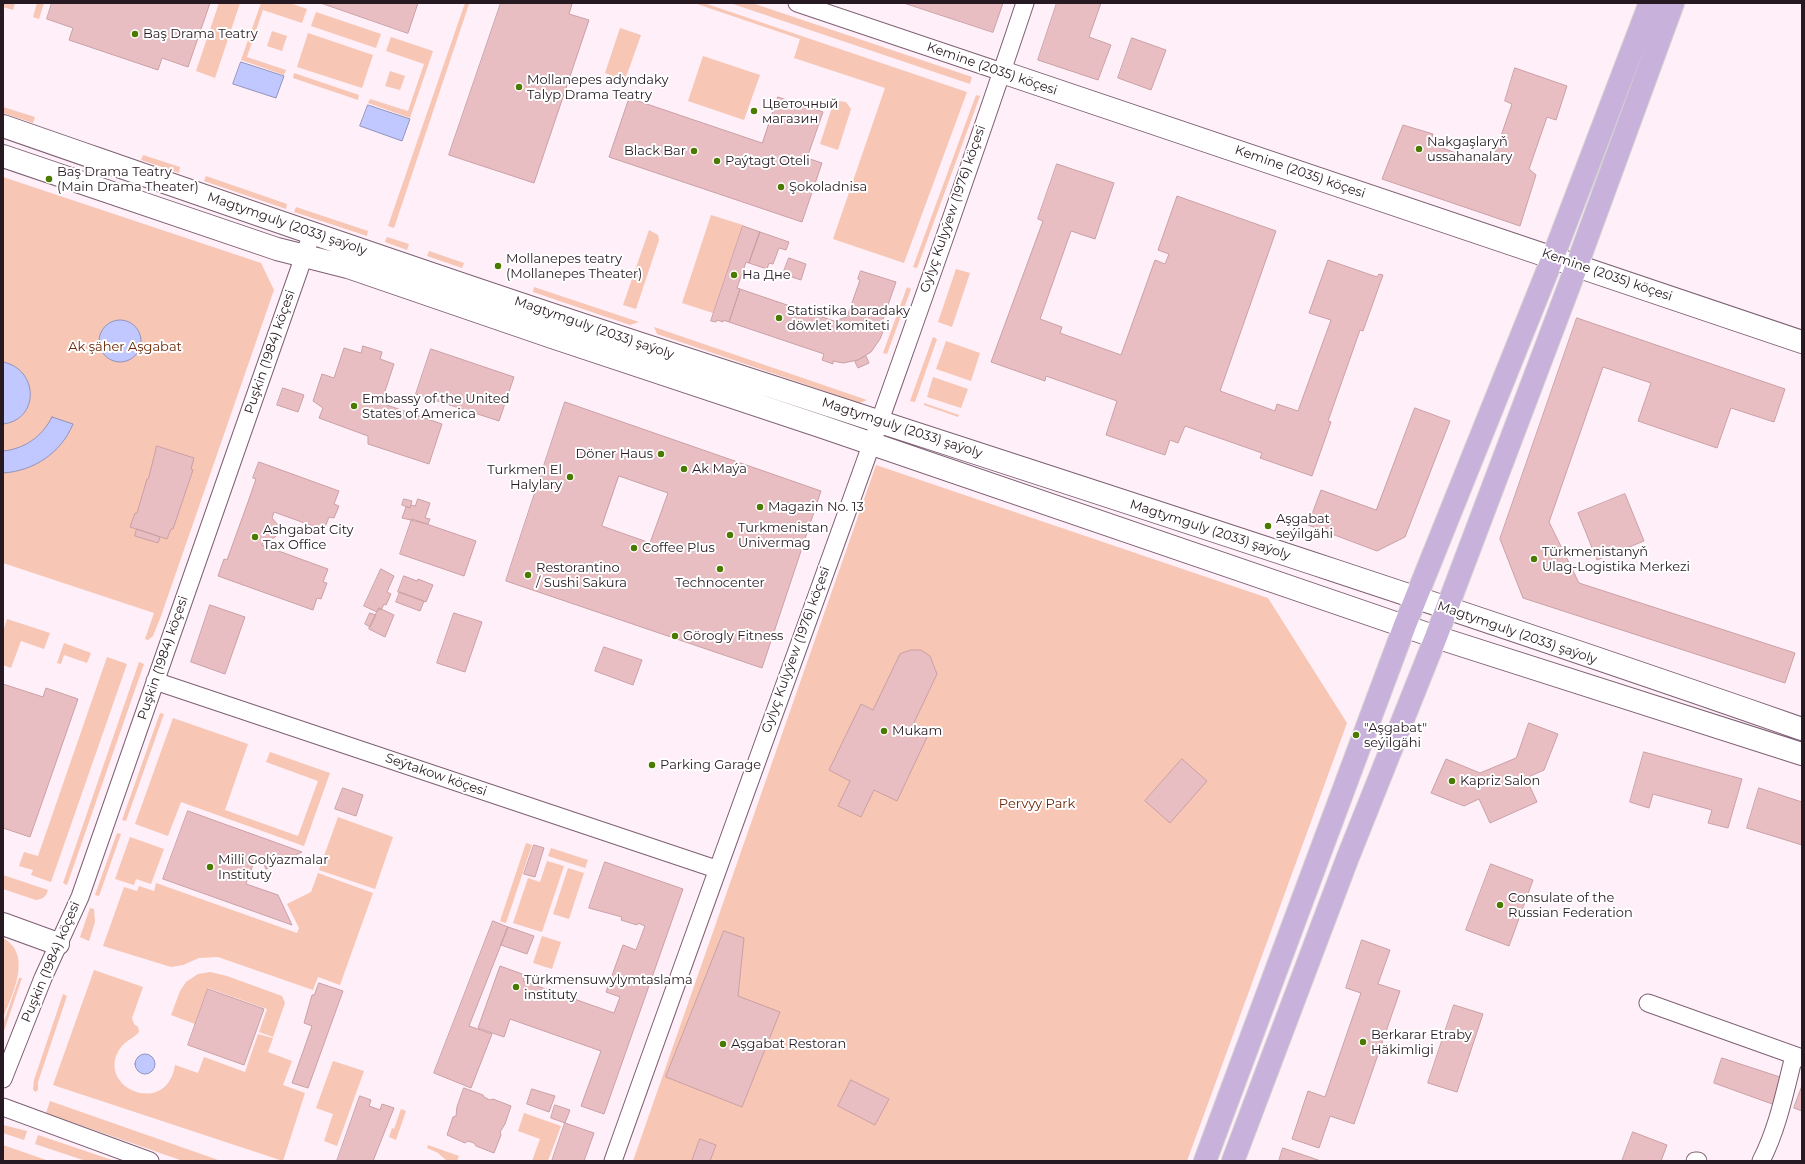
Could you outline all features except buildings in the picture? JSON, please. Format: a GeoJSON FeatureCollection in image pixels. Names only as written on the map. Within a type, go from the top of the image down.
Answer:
{"type":"FeatureCollection","features":[{"type":"Feature","properties":{"kind":"main road"},"geometry":{"type":"LineString","coordinates":[[1205,1161],[1405,625],[1553,257],[1650,3]]}},
{"type":"Feature","properties":{"kind":"main road"},"geometry":{"type":"LineString","coordinates":[[1233,1161],[1348,857],[1436,637],[1577,265],[1673,3]]}},
{"type":"Feature","properties":{"kind":"main road","name":"Kemine (2035) köçesi"},"geometry":{"type":"LineString","coordinates":[[1002,72],[1802,342]]}},
{"type":"Feature","properties":{"kind":"main road","name":"Magtymguly (2033) şaýoly"},"geometry":{"type":"LineString","coordinates":[[3,126],[640,344],[880,421],[1417,598],[1802,729]]}},
{"type":"Feature","properties":{"kind":"main road","name":"Magtymguly (2033) şaýoly"},"geometry":{"type":"LineString","coordinates":[[3,156],[277,249],[348,267],[1405,625],[1436,637],[1802,754]]}},
{"type":"Feature","properties":{"kind":"main road"},"geometry":{"type":"LineString","coordinates":[[3,924],[58,944]]}},
{"type":"Feature","properties":{"kind":"street","name":"Kemine (2035) köçesi"},"geometry":{"type":"LineString","coordinates":[[797,3],[1002,72]]}},
{"type":"Feature","properties":{"kind":"street","name":"Gylyç Kulyýew (1976) köçesi"},"geometry":{"type":"LineString","coordinates":[[614,1161],[716,869],[880,421],[1025,3]]}},
{"type":"Feature","properties":{"kind":"street","name":"Puşkin (1984) köçesi"},"geometry":{"type":"LineString","coordinates":[[3,1079],[43,978],[80,897],[312,233]]}},
{"type":"Feature","properties":{"kind":"street","name":"Seýtakow köçesi"},"geometry":{"type":"LineString","coordinates":[[155,681],[716,869]]}},
{"type":"Feature","properties":{"kind":"street"},"geometry":{"type":"LineString","coordinates":[[1648,1003],[1798,1057],[1771,1138],[1760,1161]]}},
{"type":"Feature","properties":{"kind":"street"},"geometry":{"type":"LineString","coordinates":[[3,1107],[150,1161]]}},
{"type":"Feature","properties":{"kind":"green space"},"geometry":{"type":"Polygon","coordinates":[[[3,3],[15,3],[13,10],[3,7],[3,3]]]}},
{"type":"Feature","properties":{"kind":"green space"},"geometry":{"type":"Polygon","coordinates":[[[37,3],[44,3],[39,19],[33,17],[37,3]]]}},
{"type":"Feature","properties":{"kind":"green space"},"geometry":{"type":"Polygon","coordinates":[[[219,3],[240,3],[215,78],[196,71],[219,3]]]}},
{"type":"Feature","properties":{"kind":"green space"},"geometry":{"type":"Polygon","coordinates":[[[261,3],[290,3],[307,9],[302,23],[263,10],[247,57],[286,70],[284,75],[241,60],[261,3]]]}},
{"type":"Feature","properties":{"kind":"green space"},"geometry":{"type":"Polygon","coordinates":[[[465,3],[469,4],[394,228],[388,226],[465,3]]]}},
{"type":"Feature","properties":{"kind":"green space"},"geometry":{"type":"Polygon","coordinates":[[[694,3],[704,3],[967,92],[904,263],[833,239],[885,88],[794,58],[800,39],[694,3]]]}},
{"type":"Feature","properties":{"kind":"green space"},"geometry":{"type":"Polygon","coordinates":[[[730,3],[752,3],[972,77],[970,84],[730,3]]]}},
{"type":"Feature","properties":{"kind":"green space"},"geometry":{"type":"Polygon","coordinates":[[[316,12],[381,34],[376,48],[311,26],[316,12]]]}},
{"type":"Feature","properties":{"kind":"green space"},"geometry":{"type":"Polygon","coordinates":[[[620,28],[641,35],[625,80],[605,73],[620,28]]]}},
{"type":"Feature","properties":{"kind":"green space"},"geometry":{"type":"Polygon","coordinates":[[[272,31],[287,36],[282,51],[267,46],[272,31]]]}},
{"type":"Feature","properties":{"kind":"green space"},"geometry":{"type":"Polygon","coordinates":[[[308,33],[373,55],[362,88],[297,67],[308,33]]]}},
{"type":"Feature","properties":{"kind":"green space"},"geometry":{"type":"Polygon","coordinates":[[[391,37],[433,51],[410,118],[368,103],[370,99],[408,111],[424,64],[386,51],[391,37]]]}},
{"type":"Feature","properties":{"kind":"green space"},"geometry":{"type":"Polygon","coordinates":[[[703,56],[760,75],[744,120],[688,101],[703,56]]]}},
{"type":"Feature","properties":{"kind":"green space"},"geometry":{"type":"Polygon","coordinates":[[[390,71],[405,76],[400,90],[385,86],[390,71]]]}},
{"type":"Feature","properties":{"kind":"green space"},"geometry":{"type":"Polygon","coordinates":[[[294,73],[359,95],[358,100],[293,78],[294,73]]]}},
{"type":"Feature","properties":{"kind":"green space"},"geometry":{"type":"Polygon","coordinates":[[[976,95],[980,96],[917,268],[913,267],[976,95]]]}},
{"type":"Feature","properties":{"kind":"green space"},"geometry":{"type":"Polygon","coordinates":[[[838,101],[846,102],[851,109],[838,150],[820,144],[832,107],[838,101]]]}},
{"type":"Feature","properties":{"kind":"green space"},"geometry":{"type":"Polygon","coordinates":[[[3,107],[35,117],[33,123],[3,113],[3,107]]]}},
{"type":"Feature","properties":{"kind":"green space"},"geometry":{"type":"Polygon","coordinates":[[[143,155],[180,167],[179,173],[141,160],[143,155]]]}},
{"type":"Feature","properties":{"kind":"green space"},"geometry":{"type":"Polygon","coordinates":[[[206,176],[287,204],[286,209],[204,181],[206,176]]]}},
{"type":"Feature","properties":{"kind":"green space","name":"Ak şäher Aşgabat"},"geometry":{"type":"Polygon","coordinates":[[[3,177],[261,263],[274,290],[161,616],[153,636],[148,640],[145,639],[154,613],[3,563],[3,177]]]}},
{"type":"Feature","properties":{"kind":"green space"},"geometry":{"type":"Polygon","coordinates":[[[296,207],[368,231],[367,236],[294,212],[296,207]]]}},
{"type":"Feature","properties":{"kind":"green space"},"geometry":{"type":"Polygon","coordinates":[[[711,215],[743,225],[713,313],[682,303],[711,215]]]}},
{"type":"Feature","properties":{"kind":"green space"},"geometry":{"type":"Polygon","coordinates":[[[649,230],[658,235],[659,240],[636,309],[623,305],[649,230]]]}},
{"type":"Feature","properties":{"kind":"green space"},"geometry":{"type":"Polygon","coordinates":[[[387,237],[409,244],[407,250],[385,242],[387,237]]]}},
{"type":"Feature","properties":{"kind":"green space"},"geometry":{"type":"Polygon","coordinates":[[[429,251],[464,263],[462,268],[427,256],[429,251]]]}},
{"type":"Feature","properties":{"kind":"green space"},"geometry":{"type":"Polygon","coordinates":[[[956,269],[970,273],[952,327],[938,322],[956,269]]]}},
{"type":"Feature","properties":{"kind":"green space"},"geometry":{"type":"Polygon","coordinates":[[[534,287],[639,322],[630,325],[533,292],[534,287]]]}},
{"type":"Feature","properties":{"kind":"green space"},"geometry":{"type":"Polygon","coordinates":[[[907,287],[911,289],[887,354],[883,353],[907,287]]]}},
{"type":"Feature","properties":{"kind":"green space"},"geometry":{"type":"Polygon","coordinates":[[[654,327],[867,400],[860,403],[657,334],[654,327]]]}},
{"type":"Feature","properties":{"kind":"green space"},"geometry":{"type":"Polygon","coordinates":[[[933,337],[937,339],[915,402],[910,401],[933,337]]]}},
{"type":"Feature","properties":{"kind":"green space"},"geometry":{"type":"Polygon","coordinates":[[[946,341],[980,353],[971,381],[936,369],[946,341]]]}},
{"type":"Feature","properties":{"kind":"green space"},"geometry":{"type":"Polygon","coordinates":[[[933,377],[968,389],[961,408],[927,397],[933,377]]]}},
{"type":"Feature","properties":{"kind":"green space"},"geometry":{"type":"Polygon","coordinates":[[[924,403],[959,415],[958,417],[924,405],[924,403]]]}},
{"type":"Feature","properties":{"kind":"green space","name":"Pervyy Park"},"geometry":{"type":"Polygon","coordinates":[[[876,465],[1268,598],[1347,723],[1187,1161],[633,1161],[876,465]]]}},
{"type":"Feature","properties":{"kind":"green space"},"geometry":{"type":"Polygon","coordinates":[[[7,619],[50,633],[44,649],[21,641],[11,668],[3,665],[3,631],[7,619]]]}},
{"type":"Feature","properties":{"kind":"green space"},"geometry":{"type":"Polygon","coordinates":[[[64,643],[91,653],[87,663],[64,655],[61,664],[57,663],[64,643]]]}},
{"type":"Feature","properties":{"kind":"green space"},"geometry":{"type":"Polygon","coordinates":[[[107,657],[127,664],[51,882],[31,875],[33,870],[19,866],[24,852],[38,856],[107,657]]]}},
{"type":"Feature","properties":{"kind":"green space"},"geometry":{"type":"Polygon","coordinates":[[[139,662],[144,664],[67,885],[63,883],[139,662]]]}},
{"type":"Feature","properties":{"kind":"green space"},"geometry":{"type":"Polygon","coordinates":[[[160,713],[164,714],[126,821],[122,820],[160,713]]]}},
{"type":"Feature","properties":{"kind":"green space"},"geometry":{"type":"Polygon","coordinates":[[[173,718],[248,744],[225,810],[298,836],[318,781],[266,762],[270,752],[330,773],[304,846],[181,802],[168,836],[135,824],[173,718]]]}},
{"type":"Feature","properties":{"kind":"green space"},"geometry":{"type":"Polygon","coordinates":[[[338,817],[393,837],[375,889],[319,870],[338,817]]]}},
{"type":"Feature","properties":{"kind":"green space"},"geometry":{"type":"Polygon","coordinates":[[[117,833],[121,834],[99,896],[95,895],[117,833]]]}},
{"type":"Feature","properties":{"kind":"green space"},"geometry":{"type":"Polygon","coordinates":[[[130,837],[164,849],[151,884],[136,879],[134,885],[115,879],[130,837]]]}},
{"type":"Feature","properties":{"kind":"green space"},"geometry":{"type":"Polygon","coordinates":[[[526,843],[532,845],[506,923],[500,921],[526,843]]]}},
{"type":"Feature","properties":{"kind":"green space"},"geometry":{"type":"Polygon","coordinates":[[[551,848],[588,860],[585,868],[548,856],[551,848]]]}},
{"type":"Feature","properties":{"kind":"green space"},"geometry":{"type":"Polygon","coordinates":[[[547,861],[564,866],[542,932],[513,923],[528,878],[540,882],[547,861]]]}},
{"type":"Feature","properties":{"kind":"green space"},"geometry":{"type":"Polygon","coordinates":[[[568,868],[584,873],[569,919],[553,914],[568,868]]]}},
{"type":"Feature","properties":{"kind":"green space"},"geometry":{"type":"Polygon","coordinates":[[[318,873],[373,893],[340,985],[318,977],[313,990],[218,957],[199,958],[183,965],[171,967],[103,946],[124,887],[137,891],[139,886],[154,891],[156,883],[297,933],[299,928],[287,904],[311,892],[318,873]]]}},
{"type":"Feature","properties":{"kind":"green space"},"geometry":{"type":"Polygon","coordinates":[[[3,875],[48,890],[44,897],[36,900],[3,889],[3,875]]]}},
{"type":"Feature","properties":{"kind":"green space"},"geometry":{"type":"Polygon","coordinates":[[[90,908],[94,909],[95,922],[89,941],[80,937],[90,908]]]}},
{"type":"Feature","properties":{"kind":"green space"},"geometry":{"type":"Polygon","coordinates":[[[542,936],[561,942],[552,969],[533,963],[542,936]]]}},
{"type":"Feature","properties":{"kind":"green space"},"geometry":{"type":"Polygon","coordinates":[[[3,938],[12,945],[17,955],[19,965],[15,988],[3,1019],[3,938]]]}},
{"type":"Feature","properties":{"kind":"green space"},"geometry":{"type":"Polygon","coordinates":[[[94,970],[143,987],[132,1018],[134,1024],[138,1027],[139,1032],[121,1047],[114,1064],[117,1076],[125,1085],[135,1092],[148,1094],[160,1090],[169,1081],[175,1065],[198,1073],[204,1057],[245,1072],[258,1034],[273,1038],[268,1052],[292,1061],[283,1085],[305,1093],[283,1161],[53,1085],[94,970]]]}},
{"type":"Feature","properties":{"kind":"green space"},"geometry":{"type":"Polygon","coordinates":[[[210,972],[227,976],[282,996],[285,1003],[273,1037],[259,1032],[267,1009],[208,988],[195,1024],[171,1015],[180,991],[186,982],[198,974],[210,972]]]}},
{"type":"Feature","properties":{"kind":"green space"},"geometry":{"type":"Polygon","coordinates":[[[19,978],[22,978],[3,1034],[3,1024],[19,978]]]}},
{"type":"Feature","properties":{"kind":"green space"},"geometry":{"type":"Polygon","coordinates":[[[63,994],[67,996],[38,1082],[38,1090],[35,1092],[33,1089],[34,1080],[63,994]]]}},
{"type":"Feature","properties":{"kind":"green space"},"geometry":{"type":"Polygon","coordinates":[[[333,1061],[364,1071],[337,1146],[324,1141],[333,1114],[316,1108],[333,1061]]]}},
{"type":"Feature","properties":{"kind":"green space"},"geometry":{"type":"Polygon","coordinates":[[[50,1101],[221,1161],[183,1161],[46,1113],[50,1101]]]}},
{"type":"Feature","properties":{"kind":"green space"},"geometry":{"type":"Polygon","coordinates":[[[401,1109],[406,1111],[396,1140],[389,1137],[392,1128],[394,1129],[401,1109]]]}},
{"type":"Feature","properties":{"kind":"green space"},"geometry":{"type":"Polygon","coordinates":[[[524,1113],[561,1126],[548,1161],[532,1161],[540,1139],[518,1131],[524,1113]]]}},
{"type":"Feature","properties":{"kind":"green space"},"geometry":{"type":"Polygon","coordinates":[[[3,1125],[27,1131],[24,1140],[3,1133],[3,1125]]]}},
{"type":"Feature","properties":{"kind":"green space"},"geometry":{"type":"Polygon","coordinates":[[[38,1135],[115,1161],[86,1161],[35,1144],[38,1135]]]}},
{"type":"Feature","properties":{"kind":"green space"},"geometry":{"type":"Polygon","coordinates":[[[3,1145],[49,1161],[3,1161],[3,1145]]]}},
{"type":"Feature","properties":{"kind":"green space"},"geometry":{"type":"Polygon","coordinates":[[[428,1145],[459,1156],[457,1161],[447,1161],[438,1153],[427,1148],[428,1145]]]}},
{"type":"Feature","properties":{"kind":"water"},"geometry":{"type":"Polygon","coordinates":[[[241,62],[284,76],[276,98],[233,84],[241,62]]]}},
{"type":"Feature","properties":{"kind":"water"},"geometry":{"type":"Polygon","coordinates":[[[368,105],[410,119],[402,141],[360,126],[368,105]]]}},
{"type":"Feature","properties":{"kind":"water"},"geometry":{"type":"Polygon","coordinates":[[[120,320],[128,322],[137,330],[141,341],[139,349],[131,358],[120,362],[112,360],[103,352],[99,341],[101,333],[109,324],[120,320]]]}},
{"type":"Feature","properties":{"kind":"water"},"geometry":{"type":"Polygon","coordinates":[[[3,362],[15,367],[23,374],[29,384],[30,394],[29,404],[24,414],[15,420],[3,424],[3,362]]]}},
{"type":"Feature","properties":{"kind":"water"},"geometry":{"type":"Polygon","coordinates":[[[52,417],[73,424],[68,434],[54,452],[45,459],[25,469],[3,473],[3,451],[18,448],[32,441],[48,424],[52,417]]]}},
{"type":"Feature","properties":{"kind":"water"},"geometry":{"type":"Polygon","coordinates":[[[141,1054],[149,1054],[155,1060],[155,1068],[149,1074],[141,1074],[135,1068],[135,1060],[141,1054]]]}},
{"type":"Feature","properties":{"kind":"place","name":"Baş Drama Teatry"},"geometry":{"type":"Point","coordinates":[135,34]}},
{"type":"Feature","properties":{"kind":"place","name":"Mollanepes adyndaky Talyp Drama Teatry"},"geometry":{"type":"Point","coordinates":[519,87]}},
{"type":"Feature","properties":{"kind":"place","name":"Цветочный магазин"},"geometry":{"type":"Point","coordinates":[754,111]}},
{"type":"Feature","properties":{"kind":"place","name":"Nakgaşlaryň ussahanalary"},"geometry":{"type":"Point","coordinates":[1419,149]}},
{"type":"Feature","properties":{"kind":"place","name":"Black Bar"},"geometry":{"type":"Point","coordinates":[694,151]}},
{"type":"Feature","properties":{"kind":"place","name":"Paýtagt Oteli"},"geometry":{"type":"Point","coordinates":[717,161]}},
{"type":"Feature","properties":{"kind":"place","name":"Baş Drama Teatry (Main Drama Theater)"},"geometry":{"type":"Point","coordinates":[49,179]}},
{"type":"Feature","properties":{"kind":"place","name":"Şokoladnisa"},"geometry":{"type":"Point","coordinates":[781,187]}},
{"type":"Feature","properties":{"kind":"place","name":"Mollanepes teatry (Mollanepes Theater)"},"geometry":{"type":"Point","coordinates":[498,266]}},
{"type":"Feature","properties":{"kind":"place","name":"На Дне"},"geometry":{"type":"Point","coordinates":[734,275]}},
{"type":"Feature","properties":{"kind":"place","name":"Statistika baradaky döwlet komiteti"},"geometry":{"type":"Point","coordinates":[779,318]}},
{"type":"Feature","properties":{"kind":"place","name":"Embassy of the United States of America"},"geometry":{"type":"Point","coordinates":[354,406]}},
{"type":"Feature","properties":{"kind":"place","name":"Döner Haus"},"geometry":{"type":"Point","coordinates":[661,454]}},
{"type":"Feature","properties":{"kind":"place","name":"Ak Maýa"},"geometry":{"type":"Point","coordinates":[684,469]}},
{"type":"Feature","properties":{"kind":"place","name":"Turkmen El Halylary"},"geometry":{"type":"Point","coordinates":[570,477]}},
{"type":"Feature","properties":{"kind":"place","name":"Magazin No. 13"},"geometry":{"type":"Point","coordinates":[760,507]}},
{"type":"Feature","properties":{"kind":"place","name":"Aşgabat seýilgähi"},"geometry":{"type":"Point","coordinates":[1268,526]}},
{"type":"Feature","properties":{"kind":"place","name":"Turkmenistan Univermag"},"geometry":{"type":"Point","coordinates":[730,535]}},
{"type":"Feature","properties":{"kind":"place","name":"Ashgabat City Tax Office"},"geometry":{"type":"Point","coordinates":[255,537]}},
{"type":"Feature","properties":{"kind":"place","name":"Coffee Plus"},"geometry":{"type":"Point","coordinates":[634,548]}},
{"type":"Feature","properties":{"kind":"place","name":"Türkmenistanyň Ulag-Logistika Merkezi"},"geometry":{"type":"Point","coordinates":[1534,559]}},
{"type":"Feature","properties":{"kind":"place","name":"Technocenter"},"geometry":{"type":"Point","coordinates":[720,569]}},
{"type":"Feature","properties":{"kind":"place","name":"Restorantino / Sushi Sakura"},"geometry":{"type":"Point","coordinates":[528,575]}},
{"type":"Feature","properties":{"kind":"place","name":"Görogly Fitness"},"geometry":{"type":"Point","coordinates":[675,636]}},
{"type":"Feature","properties":{"kind":"place","name":"Mukam"},"geometry":{"type":"Point","coordinates":[884,731]}},
{"type":"Feature","properties":{"kind":"place","name":"\"Aşgabat\" seýilgähi"},"geometry":{"type":"Point","coordinates":[1356,735]}},
{"type":"Feature","properties":{"kind":"place","name":"Parking Garage"},"geometry":{"type":"Point","coordinates":[652,765]}},
{"type":"Feature","properties":{"kind":"place","name":"Kapriz Salon"},"geometry":{"type":"Point","coordinates":[1452,781]}},
{"type":"Feature","properties":{"kind":"place","name":"Milli Golýazmalar Instituty"},"geometry":{"type":"Point","coordinates":[210,867]}},
{"type":"Feature","properties":{"kind":"place","name":"Consulate of the Russian Federation"},"geometry":{"type":"Point","coordinates":[1500,905]}},
{"type":"Feature","properties":{"kind":"place","name":"Türkmensuwylymtaslama instituty"},"geometry":{"type":"Point","coordinates":[516,987]}},
{"type":"Feature","properties":{"kind":"place","name":"Berkarar Etraby Häkimligi"},"geometry":{"type":"Point","coordinates":[1363,1042]}},
{"type":"Feature","properties":{"kind":"place","name":"Aşgabat Restoran"},"geometry":{"type":"Point","coordinates":[723,1044]}}]}
